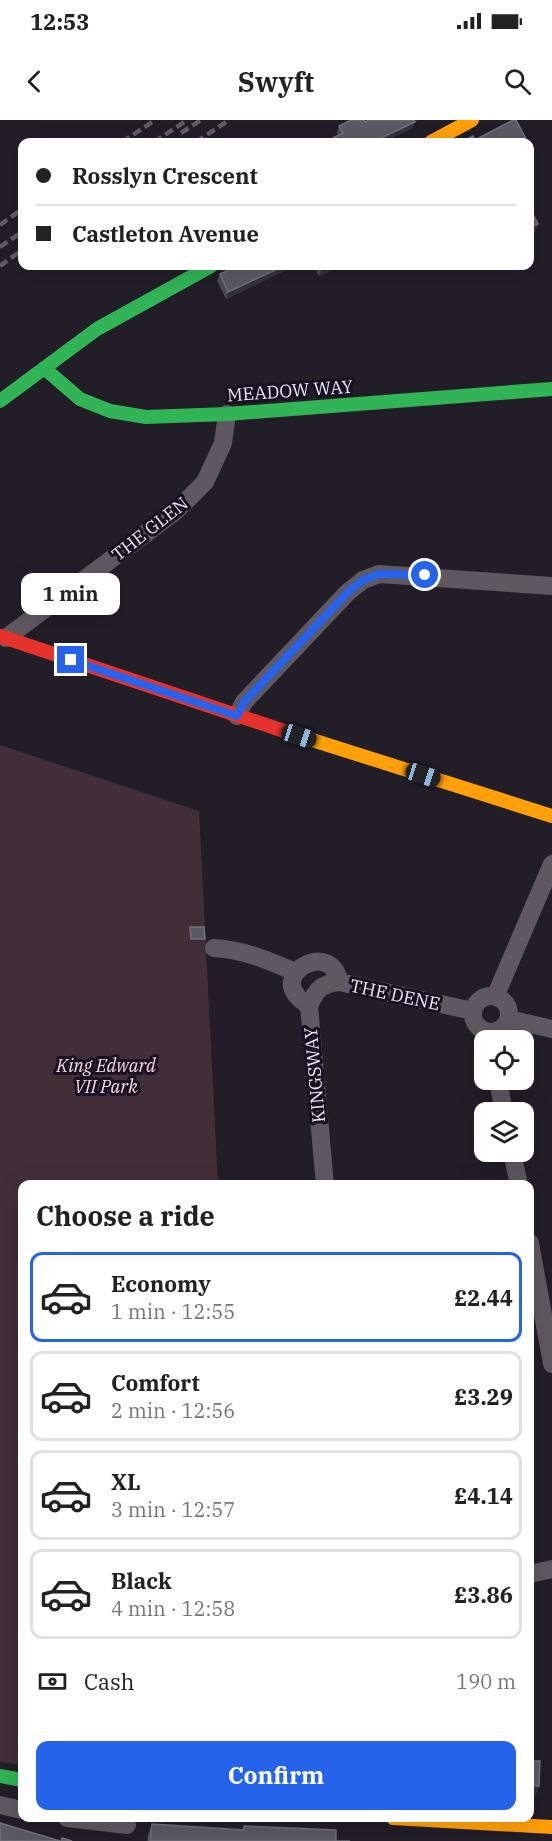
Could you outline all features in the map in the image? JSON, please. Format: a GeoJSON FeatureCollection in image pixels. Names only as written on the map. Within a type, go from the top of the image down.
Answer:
{"type":"FeatureCollection","features":[{"type":"Feature","properties":{"kind":"street"},"geometry":{"type":"LineString","coordinates":[[438,138],[472,120]]}},
{"type":"Feature","properties":{"kind":"street"},"geometry":{"type":"LineString","coordinates":[[0,401],[97,329],[204,270]]}},
{"type":"Feature","properties":{"kind":"street","name":"MEADOW WAY"},"geometry":{"type":"LineString","coordinates":[[44,368],[80,399],[110,411],[146,417],[227,414],[552,389]]}},
{"type":"Feature","properties":{"kind":"street","name":"THE GLEN"},"geometry":{"type":"LineString","coordinates":[[3,637],[177,510],[205,482],[223,443],[227,414]]}},
{"type":"Feature","properties":{"kind":"street"},"geometry":{"type":"LineString","coordinates":[[237,716],[244,702],[348,592],[363,580],[379,574],[552,586]]}},
{"type":"Feature","properties":{"kind":"street"},"geometry":{"type":"LineString","coordinates":[[3,637],[237,716],[552,816]]}},
{"type":"Feature","properties":{"kind":"street"},"geometry":{"type":"LineString","coordinates":[[495,997],[552,864]]}},
{"type":"Feature","properties":{"kind":"street"},"geometry":{"type":"LineString","coordinates":[[214,948],[233,949],[250,954],[295,972],[292,982],[296,996],[309,1006]]}},
{"type":"Feature","properties":{"kind":"street","name":"THE DENE"},"geometry":{"type":"LineString","coordinates":[[295,972],[306,963],[320,961],[330,966],[337,974],[339,982],[473,1011]]}},
{"type":"Feature","properties":{"kind":"street","name":"KINGSWAY"},"geometry":{"type":"LineString","coordinates":[[325,1180],[309,1006],[315,992],[328,983],[339,982]]}},
{"type":"Feature","properties":{"kind":"street"},"geometry":{"type":"LineString","coordinates":[[482,1030],[477,1026],[473,1011],[479,1001],[495,997],[505,1004],[508,1010],[508,1019],[499,1030]]}},
{"type":"Feature","properties":{"kind":"street"},"geometry":{"type":"LineString","coordinates":[[508,1019],[552,1029]]}},
{"type":"Feature","properties":{"kind":"street"},"geometry":{"type":"LineString","coordinates":[[514,1162],[518,1180]]}},
{"type":"Feature","properties":{"kind":"street"},"geometry":{"type":"LineString","coordinates":[[534,1266],[552,1364]]}},
{"type":"Feature","properties":{"kind":"street"},"geometry":{"type":"LineString","coordinates":[[534,1573],[552,1569]]}},
{"type":"Feature","properties":{"kind":"street"},"geometry":{"type":"LineString","coordinates":[[0,1776],[18,1779]]}},
{"type":"Feature","properties":{"kind":"street"},"geometry":{"type":"LineString","coordinates":[[0,1805],[18,1809]]}},
{"type":"Feature","properties":{"kind":"street"},"geometry":{"type":"LineString","coordinates":[[91,1822],[127,1828]]}},
{"type":"Feature","properties":{"kind":"street"},"geometry":{"type":"LineString","coordinates":[[464,1822],[552,1827]]}},
{"type":"Feature","properties":{"kind":"green space","name":"King Edward VII Park"},"geometry":{"type":"Polygon","coordinates":[[[0,745],[199,811],[218,1180],[18,1180],[18,1764],[0,1762],[0,745]]]}},
{"type":"Feature","properties":{"kind":"building"},"geometry":{"type":"Polygon","coordinates":[[[351,120],[364,120],[365,122],[369,120],[414,120],[415,122],[381,138],[333,138],[343,133],[339,126],[351,120]]]}},
{"type":"Feature","properties":{"kind":"building"},"geometry":{"type":"Polygon","coordinates":[[[516,120],[525,138],[479,138],[516,120]]]}},
{"type":"Feature","properties":{"kind":"building"},"geometry":{"type":"Polygon","coordinates":[[[228,270],[275,270],[228,292],[220,274],[228,270]]]}},
{"type":"Feature","properties":{"kind":"building"},"geometry":{"type":"Polygon","coordinates":[[[190,927],[204,927],[205,939],[191,939],[190,927]]]}},
{"type":"Feature","properties":{"kind":"building"},"geometry":{"type":"Polygon","coordinates":[[[534,1761],[540,1761],[539,1786],[534,1786],[534,1761]]]}},
{"type":"Feature","properties":{"kind":"building"},"geometry":{"type":"Polygon","coordinates":[[[0,1823],[60,1841],[0,1841],[0,1823]]]}},
{"type":"Feature","properties":{"kind":"building"},"geometry":{"type":"Polygon","coordinates":[[[152,1824],[244,1830],[244,1826],[336,1830],[336,1841],[150,1841],[152,1824]]]}},
{"type":"Feature","properties":{"kind":"railway"},"geometry":{"type":"LineString","coordinates":[[128,138],[155,120]]}},
{"type":"Feature","properties":{"kind":"railway"},"geometry":{"type":"LineString","coordinates":[[160,138],[187,120]]}},
{"type":"Feature","properties":{"kind":"railway"},"geometry":{"type":"LineString","coordinates":[[181,133],[201,120]]}},
{"type":"Feature","properties":{"kind":"railway"},"geometry":{"type":"LineString","coordinates":[[202,138],[229,120]]}},
{"type":"Feature","properties":{"kind":"railway"},"geometry":{"type":"LineString","coordinates":[[0,225],[18,212]]}},
{"type":"Feature","properties":{"kind":"railway"},"geometry":{"type":"LineString","coordinates":[[0,247],[18,235]]}},
{"type":"Feature","properties":{"kind":"railway"},"geometry":{"type":"LineString","coordinates":[[0,266],[18,253]]}},
{"type":"Feature","properties":{"kind":"traffic: fast"},"geometry":{"type":"LineString","coordinates":[[0,401],[97,329],[204,270]]}},
{"type":"Feature","properties":{"kind":"traffic: fast"},"geometry":{"type":"LineString","coordinates":[[44,368],[80,399],[110,411],[146,417],[227,414],[552,389]]}},
{"type":"Feature","properties":{"kind":"traffic: fast"},"geometry":{"type":"LineString","coordinates":[[0,1776],[18,1779]]}},
{"type":"Feature","properties":{"kind":"traffic: slow"},"geometry":{"type":"LineString","coordinates":[[438,138],[472,120]]}},
{"type":"Feature","properties":{"kind":"traffic: slow"},"geometry":{"type":"LineString","coordinates":[[287,732],[552,816]]}},
{"type":"Feature","properties":{"kind":"traffic: slow"},"geometry":{"type":"LineString","coordinates":[[464,1822],[552,1827]]}},
{"type":"Feature","properties":{"kind":"traffic: jam"},"geometry":{"type":"LineString","coordinates":[[0,636],[287,732]]}},
{"type":"Feature","properties":{"kind":"route"},"geometry":{"type":"LineString","coordinates":[[71,660],[237,716],[244,702],[348,592],[363,580],[379,574],[425,575]]}}]}
